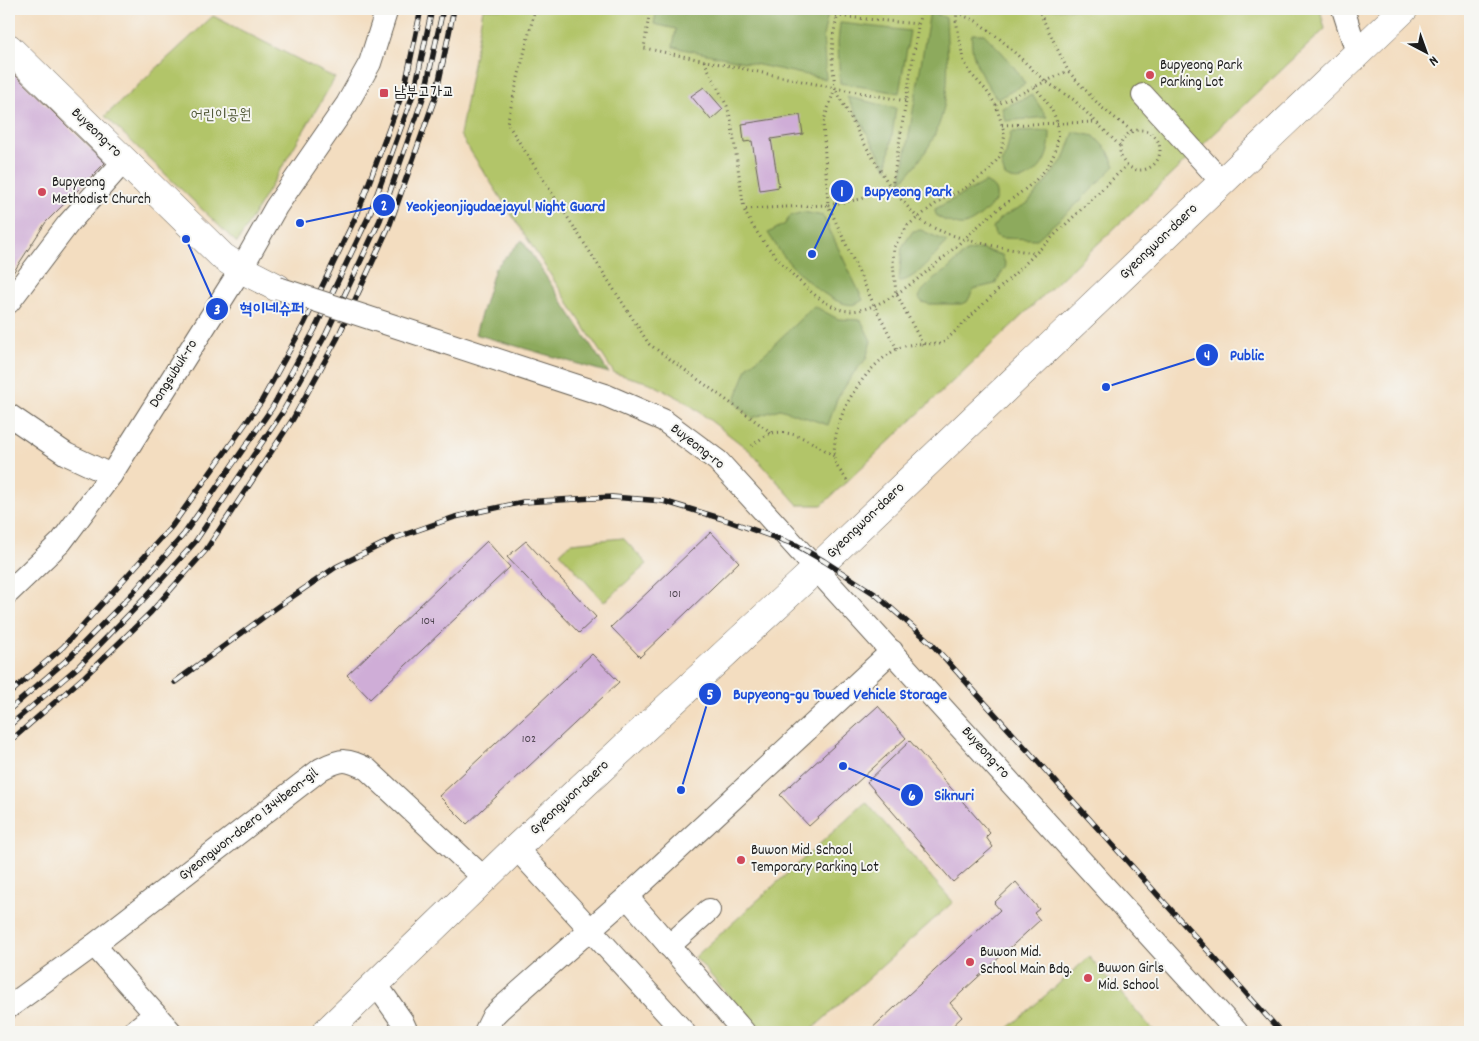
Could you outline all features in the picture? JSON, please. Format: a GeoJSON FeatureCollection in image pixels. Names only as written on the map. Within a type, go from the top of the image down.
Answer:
{"type":"FeatureCollection","features":[{"type":"Feature","properties":{"kind":"main road","name":"Gyeongwon-daero"},"geometry":{"type":"LineString","coordinates":[[326,1032],[516,848],[817,568],[1404,9]]}},
{"type":"Feature","properties":{"kind":"main road","name":"Buyeong-ro"},"geometry":{"type":"LineString","coordinates":[[9,48],[223,257],[241,269],[278,288]]}},
{"type":"Feature","properties":{"kind":"street","name":"Dongsubuk-ro"},"geometry":{"type":"LineString","coordinates":[[9,592],[61,542],[111,475],[241,269],[276,207],[347,104],[370,63],[387,9]]}},
{"type":"Feature","properties":{"kind":"street"},"geometry":{"type":"LineString","coordinates":[[1344,9],[1357,53]]}},
{"type":"Feature","properties":{"kind":"street"},"geometry":{"type":"LineString","coordinates":[[1143,96],[1222,182]]}},
{"type":"Feature","properties":{"kind":"street"},"geometry":{"type":"LineString","coordinates":[[9,302],[68,224],[124,161]]}},
{"type":"Feature","properties":{"kind":"street","name":"Buyeong-ro"},"geometry":{"type":"LineString","coordinates":[[278,288],[606,396],[663,420],[718,461],[1237,1032]]}},
{"type":"Feature","properties":{"kind":"street"},"geometry":{"type":"LineString","coordinates":[[9,415],[66,454],[111,475]]}},
{"type":"Feature","properties":{"kind":"street"},"geometry":{"type":"LineString","coordinates":[[485,1032],[493,1016],[500,1009],[627,897],[892,651]]}},
{"type":"Feature","properties":{"kind":"street"},"geometry":{"type":"LineString","coordinates":[[777,740],[803,734]]}},
{"type":"Feature","properties":{"kind":"street","name":"Gyeongwon-daero 1344beon-gil"},"geometry":{"type":"LineString","coordinates":[[9,1007],[94,945],[321,769],[339,760],[352,762],[368,769],[485,879]]}},
{"type":"Feature","properties":{"kind":"street"},"geometry":{"type":"LineString","coordinates":[[516,848],[684,1032]]}},
{"type":"Feature","properties":{"kind":"street"},"geometry":{"type":"LineString","coordinates":[[627,897],[744,1032]]}},
{"type":"Feature","properties":{"kind":"street"},"geometry":{"type":"LineString","coordinates":[[669,946],[709,910]]}},
{"type":"Feature","properties":{"kind":"street"},"geometry":{"type":"LineString","coordinates":[[94,945],[171,1032]]}},
{"type":"Feature","properties":{"kind":"street"},"geometry":{"type":"LineString","coordinates":[[376,984],[402,1021],[407,1032]]}},
{"type":"Feature","properties":{"kind":"street"},"geometry":{"type":"LineString","coordinates":[[133,1032],[155,1014]]}},
{"type":"Feature","properties":{"kind":"path"},"geometry":{"type":"LineString","coordinates":[[535,9],[508,123],[650,344],[772,433],[788,434],[809,440],[834,457]]}},
{"type":"Feature","properties":{"kind":"path"},"geometry":{"type":"LineString","coordinates":[[650,9],[644,48],[906,101]]}},
{"type":"Feature","properties":{"kind":"path"},"geometry":{"type":"LineString","coordinates":[[838,9],[832,57],[835,88],[861,138],[892,188],[918,218],[934,228],[989,245],[1034,253]]}},
{"type":"Feature","properties":{"kind":"path"},"geometry":{"type":"LineString","coordinates":[[892,188],[921,9]]}},
{"type":"Feature","properties":{"kind":"path"},"geometry":{"type":"LineString","coordinates":[[948,9],[976,21],[999,38],[1045,80],[1074,100],[1120,146]]}},
{"type":"Feature","properties":{"kind":"path"},"geometry":{"type":"LineString","coordinates":[[1044,9],[1038,11],[1068,71],[1101,107],[1132,131]]}},
{"type":"Feature","properties":{"kind":"path"},"geometry":{"type":"LineString","coordinates":[[923,345],[896,293],[893,263],[894,247],[908,225],[941,200],[964,189],[988,172],[1000,156],[1005,135],[996,105],[986,90],[971,74],[963,59],[956,20],[958,12]]}},
{"type":"Feature","properties":{"kind":"path"},"geometry":{"type":"LineString","coordinates":[[836,16],[918,24]]}},
{"type":"Feature","properties":{"kind":"path"},"geometry":{"type":"LineString","coordinates":[[704,61],[727,106],[731,120],[744,209],[778,260],[810,292],[839,310],[861,311],[917,280],[987,218],[1034,181],[1044,170],[1053,154],[1058,123],[1055,113],[1034,86]]}},
{"type":"Feature","properties":{"kind":"path"},"geometry":{"type":"LineString","coordinates":[[996,105],[1045,80],[1068,71]]}},
{"type":"Feature","properties":{"kind":"path"},"geometry":{"type":"LineString","coordinates":[[835,88],[823,123],[828,205],[874,305],[897,349]]}},
{"type":"Feature","properties":{"kind":"path"},"geometry":{"type":"LineString","coordinates":[[1002,125],[1095,122]]}},
{"type":"Feature","properties":{"kind":"path"},"geometry":{"type":"LineString","coordinates":[[1144,130],[1156,137],[1159,142],[1160,155],[1152,166],[1146,170],[1139,170],[1126,165],[1122,160],[1120,146],[1126,135],[1132,131],[1144,130]]}},
{"type":"Feature","properties":{"kind":"path"},"geometry":{"type":"LineString","coordinates":[[846,480],[835,463],[834,444],[838,426],[849,400],[862,379],[878,362],[897,349],[909,345],[942,344],[1126,165]]}},
{"type":"Feature","properties":{"kind":"path"},"geometry":{"type":"LineString","coordinates":[[744,209],[828,205],[861,198],[892,188]]}},
{"type":"Feature","properties":{"kind":"path"},"geometry":{"type":"LineString","coordinates":[[752,446],[772,433]]}},
{"type":"Feature","properties":{"kind":"green space"},"geometry":{"type":"Polygon","coordinates":[[[483,9],[1320,9],[1325,29],[822,505],[798,505],[750,451],[685,401],[650,383],[614,373],[460,135],[483,9]]]}},
{"type":"Feature","properties":{"kind":"green space"},"geometry":{"type":"Polygon","coordinates":[[[657,9],[829,9],[823,36],[826,79],[673,47],[676,29],[654,24],[657,9]]]}},
{"type":"Feature","properties":{"kind":"green space"},"geometry":{"type":"Polygon","coordinates":[[[930,11],[946,18],[948,65],[944,106],[939,125],[930,143],[918,162],[901,182],[930,11]]]}},
{"type":"Feature","properties":{"kind":"green space","name":"어린이공원"},"geometry":{"type":"Polygon","coordinates":[[[213,16],[335,78],[237,243],[105,116],[213,16]]]}},
{"type":"Feature","properties":{"kind":"green space"},"geometry":{"type":"Polygon","coordinates":[[[840,23],[910,31],[899,93],[840,83],[838,43],[840,23]]]}},
{"type":"Feature","properties":{"kind":"green space"},"geometry":{"type":"Polygon","coordinates":[[[972,34],[984,34],[1006,57],[1025,84],[997,99],[975,60],[972,34]]]}},
{"type":"Feature","properties":{"kind":"green space"},"geometry":{"type":"Polygon","coordinates":[[[1032,95],[1047,117],[1005,121],[1002,108],[1032,95]]]}},
{"type":"Feature","properties":{"kind":"green space"},"geometry":{"type":"Polygon","coordinates":[[[847,97],[896,108],[887,169],[847,97]]]}},
{"type":"Feature","properties":{"kind":"green space"},"geometry":{"type":"Polygon","coordinates":[[[1050,131],[1045,159],[1033,174],[1017,180],[1005,176],[1001,163],[1006,154],[1011,132],[1050,131]]]}},
{"type":"Feature","properties":{"kind":"green space"},"geometry":{"type":"Polygon","coordinates":[[[1074,132],[1094,136],[1108,151],[1115,166],[1078,203],[1037,239],[1001,238],[995,235],[993,228],[1000,218],[1028,203],[1065,157],[1074,132]]]}},
{"type":"Feature","properties":{"kind":"green space"},"geometry":{"type":"Polygon","coordinates":[[[985,182],[995,189],[996,200],[973,221],[959,225],[936,215],[935,209],[985,182]]]}},
{"type":"Feature","properties":{"kind":"green space"},"geometry":{"type":"Polygon","coordinates":[[[803,212],[823,216],[863,300],[856,304],[848,304],[828,296],[799,273],[779,250],[768,233],[785,224],[790,216],[803,212]]]}},
{"type":"Feature","properties":{"kind":"green space"},"geometry":{"type":"Polygon","coordinates":[[[921,230],[947,242],[918,272],[905,280],[899,281],[902,247],[913,231],[921,230]]]}},
{"type":"Feature","properties":{"kind":"green space"},"geometry":{"type":"Polygon","coordinates":[[[522,240],[609,373],[475,334],[495,268],[522,240]]]}},
{"type":"Feature","properties":{"kind":"green space"},"geometry":{"type":"Polygon","coordinates":[[[980,249],[1002,255],[1006,266],[995,284],[974,289],[967,302],[961,304],[929,304],[922,302],[919,298],[921,292],[934,279],[946,271],[966,252],[980,249]]]}},
{"type":"Feature","properties":{"kind":"green space"},"geometry":{"type":"Polygon","coordinates":[[[814,306],[838,319],[861,320],[871,341],[866,359],[853,374],[837,399],[828,425],[780,409],[752,418],[734,402],[748,366],[764,354],[814,306]]]}},
{"type":"Feature","properties":{"kind":"green space"},"geometry":{"type":"Polygon","coordinates":[[[623,538],[647,564],[604,602],[560,553],[571,543],[623,538]]]}},
{"type":"Feature","properties":{"kind":"green space"},"geometry":{"type":"Polygon","coordinates":[[[866,802],[953,902],[809,1032],[760,1032],[695,957],[866,802]]]}},
{"type":"Feature","properties":{"kind":"green space"},"geometry":{"type":"Polygon","coordinates":[[[1089,957],[1155,1032],[1004,1032],[1089,957]]]}},
{"type":"Feature","properties":{"kind":"building","name":"Bupyeong Methodist Church"},"geometry":{"type":"Polygon","coordinates":[[[9,69],[105,163],[46,222],[9,279],[9,69]]]}},
{"type":"Feature","properties":{"kind":"building"},"geometry":{"type":"Polygon","coordinates":[[[704,87],[723,109],[711,120],[691,96],[704,87]]]}},
{"type":"Feature","properties":{"kind":"building"},"geometry":{"type":"Polygon","coordinates":[[[800,115],[803,134],[771,139],[779,187],[760,190],[752,141],[744,142],[742,124],[800,115]]]}},
{"type":"Feature","properties":{"kind":"building"},"geometry":{"type":"Polygon","coordinates":[[[711,532],[739,562],[640,657],[611,627],[711,532]]]}},
{"type":"Feature","properties":{"kind":"building"},"geometry":{"type":"Polygon","coordinates":[[[487,541],[510,567],[370,699],[347,675],[487,541]]]}},
{"type":"Feature","properties":{"kind":"building"},"geometry":{"type":"Polygon","coordinates":[[[526,541],[596,617],[579,633],[507,557],[526,541]]]}},
{"type":"Feature","properties":{"kind":"building"},"geometry":{"type":"Polygon","coordinates":[[[592,654],[619,682],[467,824],[439,796],[592,654]]]}},
{"type":"Feature","properties":{"kind":"building"},"geometry":{"type":"Polygon","coordinates":[[[878,706],[906,738],[809,826],[780,795],[878,706]]]}},
{"type":"Feature","properties":{"kind":"building"},"geometry":{"type":"Polygon","coordinates":[[[910,741],[990,833],[986,837],[993,847],[953,882],[867,782],[910,741]]]}},
{"type":"Feature","properties":{"kind":"building","name":"Buwon Mid. School Main Bdg."},"geometry":{"type":"Polygon","coordinates":[[[1016,882],[1039,909],[1034,913],[1040,920],[950,1003],[962,1017],[946,1032],[868,1032],[1000,910],[994,903],[1016,882]]]}},
{"type":"Feature","properties":{"kind":"railway"},"geometry":{"type":"LineString","coordinates":[[9,694],[63,647],[172,526],[261,402],[304,324],[358,212],[405,86],[421,9]]}},
{"type":"Feature","properties":{"kind":"railway"},"geometry":{"type":"LineString","coordinates":[[9,710],[70,657],[133,593],[184,534],[272,408],[315,329],[369,216],[415,89],[432,9]]}},
{"type":"Feature","properties":{"kind":"railway"},"geometry":{"type":"LineString","coordinates":[[9,726],[78,667],[143,600],[195,542],[282,413],[326,334],[380,220],[425,92],[443,9]]}},
{"type":"Feature","properties":{"kind":"railway"},"geometry":{"type":"LineString","coordinates":[[9,742],[85,676],[151,612],[206,550],[293,419],[337,339],[390,224],[436,95],[454,9]]}},
{"type":"Feature","properties":{"kind":"railway"},"geometry":{"type":"LineString","coordinates":[[175,682],[280,605],[336,567],[395,538],[455,517],[523,502],[612,497],[663,501],[723,519],[796,545],[824,561],[875,594],[931,643],[1281,1032]]}},
{"type":"Feature","properties":{"kind":"place","name":"Bupyeong Park Parking Lot"},"geometry":{"type":"Point","coordinates":[1150,75]}},
{"type":"Feature","properties":{"kind":"place","name":"남부고가교"},"geometry":{"type":"Point","coordinates":[384,93]}},
{"type":"Feature","properties":{"kind":"place","name":"Bupyeong Methodist Church"},"geometry":{"type":"Point","coordinates":[42,192]}},
{"type":"Feature","properties":{"kind":"place","name":"Yeokjeonjigudaejayul Night Guard"},"geometry":{"type":"Point","coordinates":[300,223]}},
{"type":"Feature","properties":{"kind":"place","name":"혁이네슈퍼"},"geometry":{"type":"Point","coordinates":[186,239]}},
{"type":"Feature","properties":{"kind":"place","name":"Bupyeong Park"},"geometry":{"type":"Point","coordinates":[812,254]}},
{"type":"Feature","properties":{"kind":"place","name":"Public"},"geometry":{"type":"Point","coordinates":[1106,387]}},
{"type":"Feature","properties":{"kind":"place","name":"Siknuri"},"geometry":{"type":"Point","coordinates":[843,766]}},
{"type":"Feature","properties":{"kind":"place","name":"Bupyeong-gu Towed Vehicle Storage"},"geometry":{"type":"Point","coordinates":[681,790]}},
{"type":"Feature","properties":{"kind":"place","name":"Buwon Mid. School Temporary Parking Lot"},"geometry":{"type":"Point","coordinates":[741,860]}},
{"type":"Feature","properties":{"kind":"place","name":"Buwon Mid. School Main Bdg."},"geometry":{"type":"Point","coordinates":[970,962]}},
{"type":"Feature","properties":{"kind":"place","name":"Buwon Girls Mid. School"},"geometry":{"type":"Point","coordinates":[1088,978]}}]}
